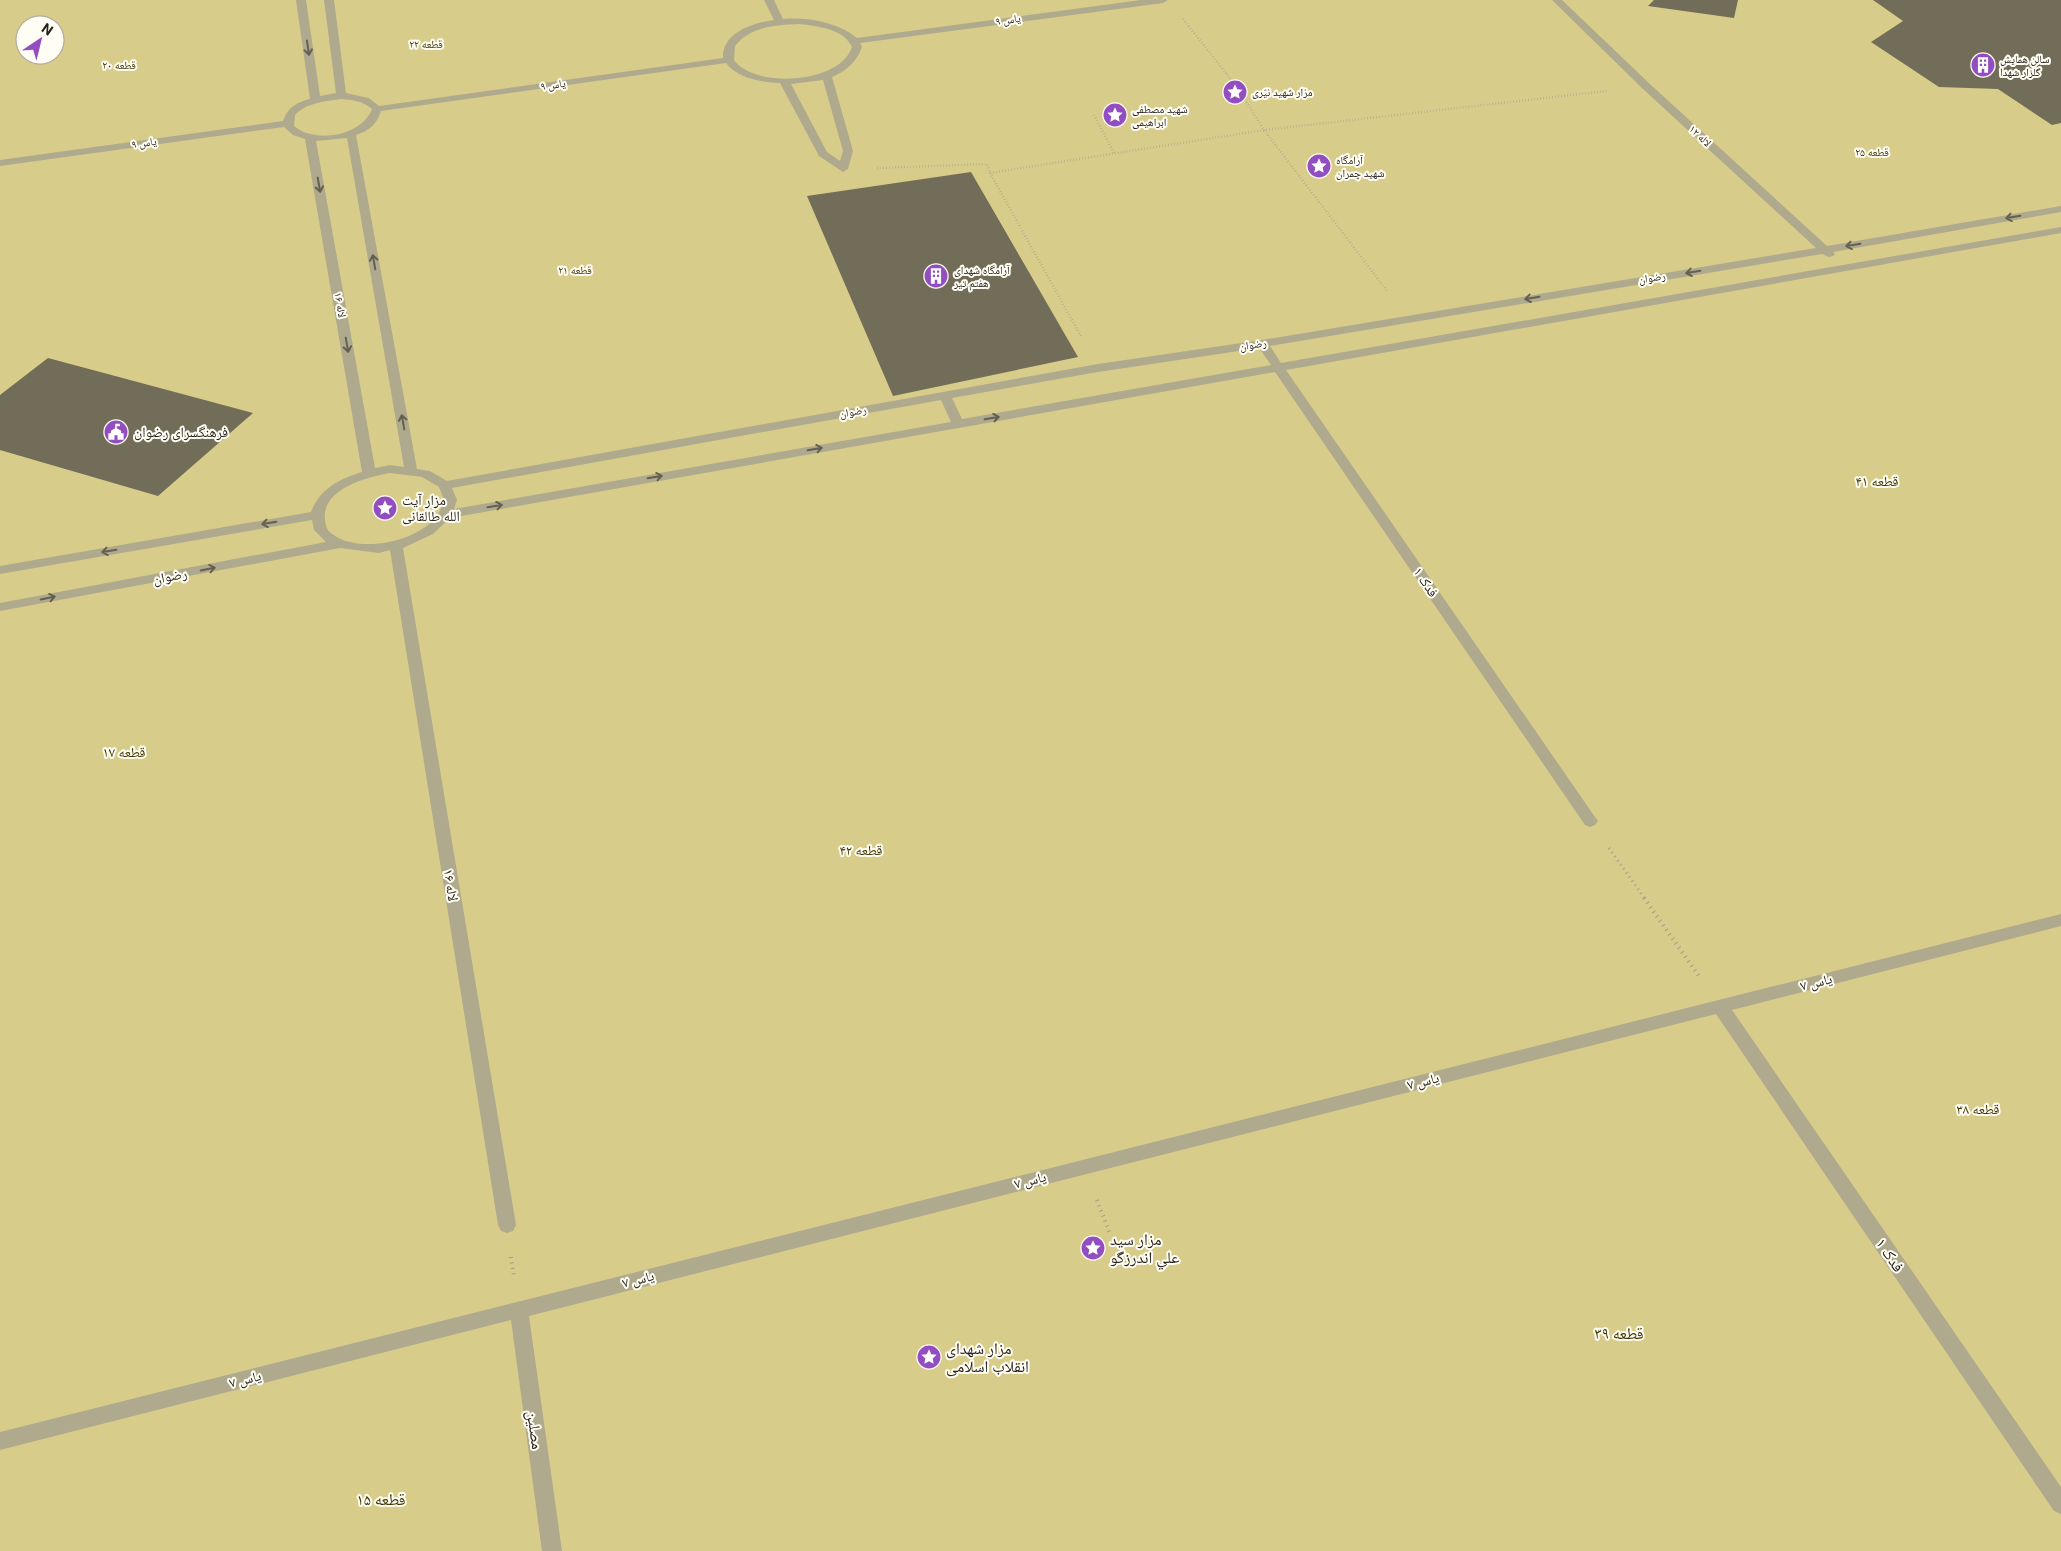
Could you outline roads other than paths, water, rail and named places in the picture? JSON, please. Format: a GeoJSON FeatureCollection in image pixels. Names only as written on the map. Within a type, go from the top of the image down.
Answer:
{"type":"FeatureCollection","features":[{"type":"Feature","properties":{"kind":"lane"},"geometry":{"type":"LineString","coordinates":[[301,0],[314,100]]}},
{"type":"Feature","properties":{"kind":"lane"},"geometry":{"type":"LineString","coordinates":[[329,0],[341,96]]}},
{"type":"Feature","properties":{"kind":"lane"},"geometry":{"type":"LineString","coordinates":[[770,0],[780,22]]}},
{"type":"Feature","properties":{"kind":"lane","name":"یاس ۹"},"geometry":{"type":"LineString","coordinates":[[854,41],[1163,0]]}},
{"type":"Feature","properties":{"kind":"lane","name":"لاله ۱۲"},"geometry":{"type":"LineString","coordinates":[[1557,0],[1647,87],[1846,268]]}},
{"type":"Feature","properties":{"kind":"lane"},"geometry":{"type":"LineString","coordinates":[[780,22],[818,22],[846,33],[854,41],[856,50],[852,59],[842,68],[827,75],[806,79],[784,81],[749,74],[737,68],[729,60],[728,50],[733,41],[744,32],[780,22]]}},
{"type":"Feature","properties":{"kind":"lane","name":"یاس ۹"},"geometry":{"type":"LineString","coordinates":[[376,109],[729,60]]}},
{"type":"Feature","properties":{"kind":"lane"},"geometry":{"type":"LineString","coordinates":[[784,81],[823,154],[843,169],[848,151],[827,75]]}},
{"type":"Feature","properties":{"kind":"lane"},"geometry":{"type":"LineString","coordinates":[[341,96],[365,100],[372,104],[376,109],[376,116],[372,123],[351,134],[338,137],[310,137],[299,134],[291,129],[288,123],[289,117],[294,110],[314,100],[341,96]]}},
{"type":"Feature","properties":{"kind":"lane","name":"یاس ۹"},"geometry":{"type":"LineString","coordinates":[[0,163],[288,123]]}},
{"type":"Feature","properties":{"kind":"lane"},"geometry":{"type":"LineString","coordinates":[[351,134],[411,470]]}},
{"type":"Feature","properties":{"kind":"lane","name":"لاله ۱۶"},"geometry":{"type":"LineString","coordinates":[[310,137],[369,472]]}},
{"type":"Feature","properties":{"kind":"lane","name":"رضوان"},"geometry":{"type":"LineString","coordinates":[[445,485],[1098,368],[1262,344],[2061,209]]}},
{"type":"Feature","properties":{"kind":"lane","name":"رضوان"},"geometry":{"type":"LineString","coordinates":[[447,514],[1280,369],[2061,230]]}},
{"type":"Feature","properties":{"kind":"lane","name":"فدک ۱"},"geometry":{"type":"LineString","coordinates":[[1262,344],[1590,821]]}},
{"type":"Feature","properties":{"kind":"lane"},"geometry":{"type":"LineString","coordinates":[[945,395],[958,424]]}},
{"type":"Feature","properties":{"kind":"lane"},"geometry":{"type":"LineString","coordinates":[[390,469],[411,470],[425,473],[445,485],[449,494],[450,504],[447,514],[436,527],[418,538],[396,546],[376,549],[356,548],[340,544],[326,536],[319,526],[317,515],[322,502],[333,490],[349,480],[369,472],[390,469]]}},
{"type":"Feature","properties":{"kind":"lane"},"geometry":{"type":"LineString","coordinates":[[0,570],[317,515]]}},
{"type":"Feature","properties":{"kind":"lane","name":"رضوان"},"geometry":{"type":"LineString","coordinates":[[0,607],[340,544]]}},
{"type":"Feature","properties":{"kind":"lane","name":"لاله ۱۶"},"geometry":{"type":"LineString","coordinates":[[396,546],[507,1225]]}},
{"type":"Feature","properties":{"kind":"lane","name":"یاس ۷"},"geometry":{"type":"LineString","coordinates":[[0,1441],[2061,920]]}},
{"type":"Feature","properties":{"kind":"lane","name":"فدک ۱"},"geometry":{"type":"LineString","coordinates":[[1720,1006],[2061,1504]]}},
{"type":"Feature","properties":{"kind":"lane","name":"مصلین"},"geometry":{"type":"LineString","coordinates":[[519,1309],[552,1551]]}},
{"type":"Feature","properties":{"kind":"place","name":"سالن همایش گلزار شهدا"},"geometry":{"type":"Point","coordinates":[1983,65]}},
{"type":"Feature","properties":{"kind":"place","name":"مزار شهید نیّری"},"geometry":{"type":"Point","coordinates":[1235,92]}},
{"type":"Feature","properties":{"kind":"place","name":"شهید مصطفی ابراهیمی"},"geometry":{"type":"Point","coordinates":[1115,115]}},
{"type":"Feature","properties":{"kind":"place","name":"آرامگاه شهید چمران"},"geometry":{"type":"Point","coordinates":[1319,166]}},
{"type":"Feature","properties":{"kind":"place","name":"آرامگاه شهدای هفتم تیر"},"geometry":{"type":"Point","coordinates":[936,276]}},
{"type":"Feature","properties":{"kind":"place","name":"فرهنگسرای رضوان"},"geometry":{"type":"Point","coordinates":[116,432]}},
{"type":"Feature","properties":{"kind":"place","name":"مزار آیت الله طالقانی"},"geometry":{"type":"Point","coordinates":[385,508]}},
{"type":"Feature","properties":{"kind":"place","name":"مزار سيد علي اندرزگو"},"geometry":{"type":"Point","coordinates":[1093,1248]}},
{"type":"Feature","properties":{"kind":"place","name":"مزار شهدای انقلاب اسلامی"},"geometry":{"type":"Point","coordinates":[929,1357]}},
{"type":"Feature","properties":{"kind":"park label","name":"قطعه ۲۲"},"geometry":{"type":"Point","coordinates":[426,44]}},
{"type":"Feature","properties":{"kind":"park label","name":"قطعه ۲۰"},"geometry":{"type":"Point","coordinates":[119,65]}},
{"type":"Feature","properties":{"kind":"park label","name":"قطعه ۲۵"},"geometry":{"type":"Point","coordinates":[1872,152]}},
{"type":"Feature","properties":{"kind":"park label","name":"قطعه ۲۱"},"geometry":{"type":"Point","coordinates":[575,270]}},
{"type":"Feature","properties":{"kind":"park label","name":"قطعه ۴۱"},"geometry":{"type":"Point","coordinates":[1877,481]}},
{"type":"Feature","properties":{"kind":"park label","name":"قطعه ۱۷"},"geometry":{"type":"Point","coordinates":[124,752]}},
{"type":"Feature","properties":{"kind":"park label","name":"قطعه ۴۲"},"geometry":{"type":"Point","coordinates":[861,850]}},
{"type":"Feature","properties":{"kind":"park label","name":"قطعه ۳۸"},"geometry":{"type":"Point","coordinates":[1978,1109]}},
{"type":"Feature","properties":{"kind":"park label","name":"قطعه ۳۹"},"geometry":{"type":"Point","coordinates":[1619,1333]}},
{"type":"Feature","properties":{"kind":"park label","name":"قطعه ۱۵"},"geometry":{"type":"Point","coordinates":[381,1499]}}]}
